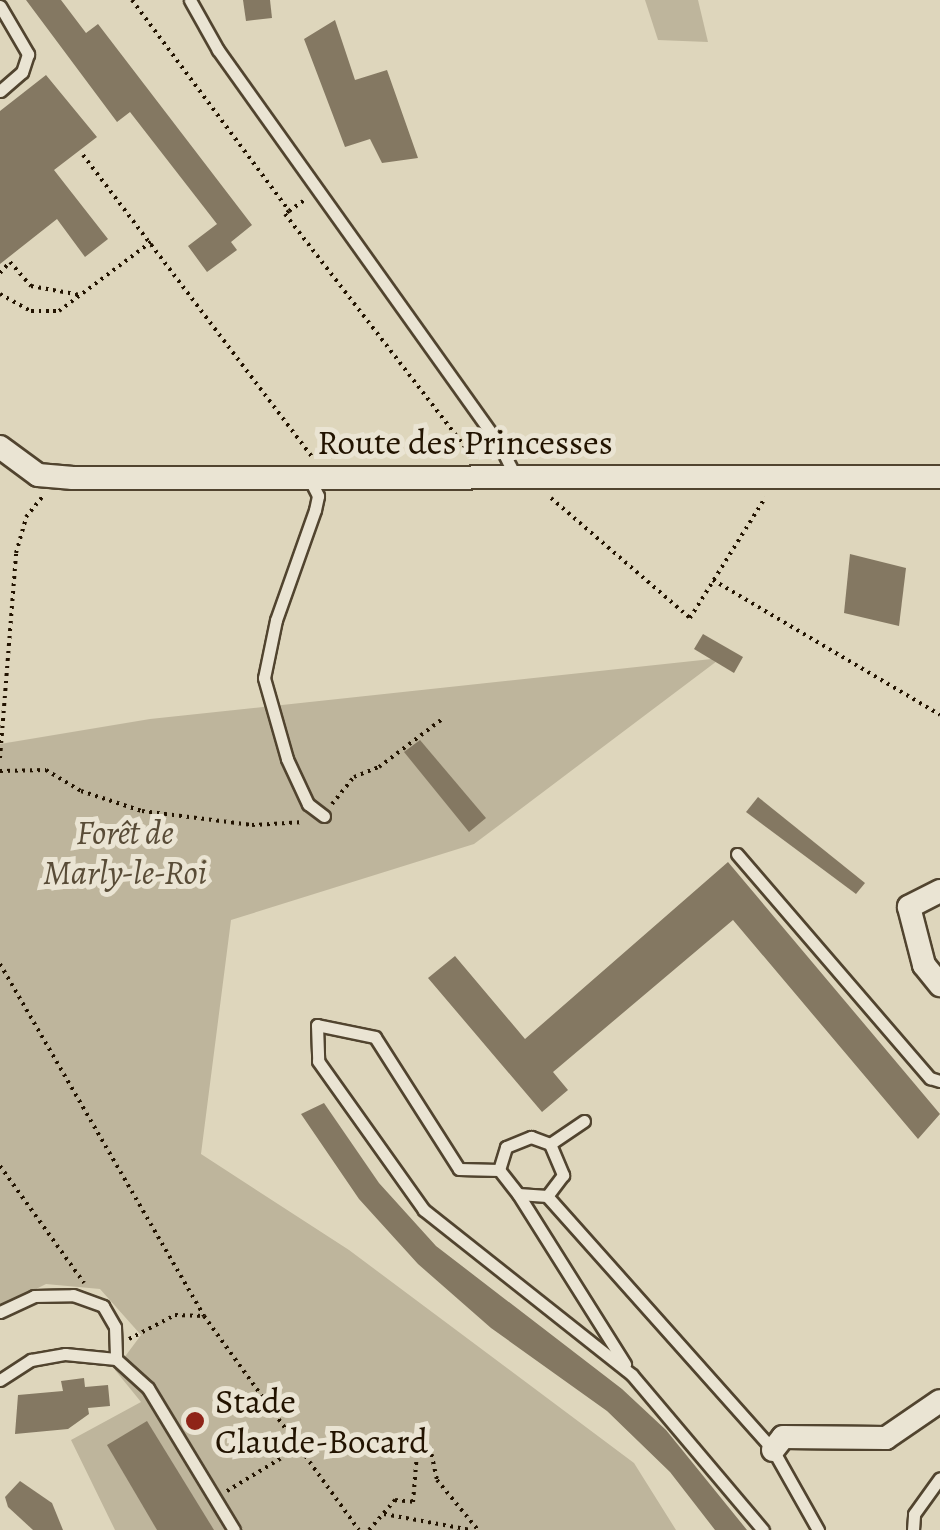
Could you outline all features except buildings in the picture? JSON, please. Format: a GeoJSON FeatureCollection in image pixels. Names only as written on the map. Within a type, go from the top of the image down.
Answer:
{"type":"FeatureCollection","features":[{"type":"Feature","properties":{"kind":"street","name":"Route des Princesses"},"geometry":{"type":"LineString","coordinates":[[0,448],[38,475],[61,477],[314,473],[940,477]]}},
{"type":"Feature","properties":{"kind":"street"},"geometry":{"type":"LineString","coordinates":[[940,891],[908,907],[924,964],[940,984]]}},
{"type":"Feature","properties":{"kind":"street"},"geometry":{"type":"LineString","coordinates":[[773,1450],[782,1437],[886,1438],[940,1401]]}},
{"type":"Feature","properties":{"kind":"lane"},"geometry":{"type":"LineString","coordinates":[[190,0],[319,191],[498,442],[515,477]]}},
{"type":"Feature","properties":{"kind":"lane"},"geometry":{"type":"LineString","coordinates":[[0,6],[28,54],[22,72],[0,91]]}},
{"type":"Feature","properties":{"kind":"lane"},"geometry":{"type":"LineString","coordinates":[[314,473],[316,510],[287,583],[264,678],[287,759],[308,804],[324,816]]}},
{"type":"Feature","properties":{"kind":"lane"},"geometry":{"type":"LineString","coordinates":[[737,854],[930,1078],[940,1081]]}},
{"type":"Feature","properties":{"kind":"lane"},"geometry":{"type":"LineString","coordinates":[[632,1374],[424,1210],[318,1062],[317,1025],[375,1036],[459,1169],[498,1170],[518,1194],[632,1374],[763,1530]]}},
{"type":"Feature","properties":{"kind":"lane"},"geometry":{"type":"LineString","coordinates":[[550,1144],[584,1122]]}},
{"type":"Feature","properties":{"kind":"lane"},"geometry":{"type":"LineString","coordinates":[[498,1170],[506,1147],[531,1137],[550,1144],[563,1176],[547,1196]]}},
{"type":"Feature","properties":{"kind":"lane"},"geometry":{"type":"LineString","coordinates":[[518,1194],[547,1196],[773,1450],[818,1530]]}},
{"type":"Feature","properties":{"kind":"lane"},"geometry":{"type":"LineString","coordinates":[[0,1312],[34,1296],[73,1295],[103,1306],[115,1327],[116,1353],[154,1398],[234,1530]]}},
{"type":"Feature","properties":{"kind":"lane"},"geometry":{"type":"LineString","coordinates":[[0,1380],[48,1357],[116,1353]]}},
{"type":"Feature","properties":{"kind":"lane"},"geometry":{"type":"LineString","coordinates":[[914,1530],[914,1514],[940,1478]]}},
{"type":"Feature","properties":{"kind":"path"},"geometry":{"type":"LineString","coordinates":[[132,0],[290,210]]}},
{"type":"Feature","properties":{"kind":"path"},"geometry":{"type":"LineString","coordinates":[[84,155],[314,473]]}},
{"type":"Feature","properties":{"kind":"path"},"geometry":{"type":"LineString","coordinates":[[319,191],[285,214],[464,449],[515,477],[690,618],[778,477]]}},
{"type":"Feature","properties":{"kind":"path"},"geometry":{"type":"LineString","coordinates":[[0,294],[50,314],[150,242]]}},
{"type":"Feature","properties":{"kind":"path"},"geometry":{"type":"LineString","coordinates":[[0,272],[10,262],[31,286],[80,294]]}},
{"type":"Feature","properties":{"kind":"path"},"geometry":{"type":"LineString","coordinates":[[0,758],[16,553],[26,517],[61,477]]}},
{"type":"Feature","properties":{"kind":"path"},"geometry":{"type":"LineString","coordinates":[[714,580],[940,715]]}},
{"type":"Feature","properties":{"kind":"path"},"geometry":{"type":"LineString","coordinates":[[0,771],[46,770],[81,791],[142,811],[252,825],[324,816],[354,777],[378,768],[441,720]]}},
{"type":"Feature","properties":{"kind":"path"},"geometry":{"type":"LineString","coordinates":[[0,964],[204,1316],[359,1530]]}},
{"type":"Feature","properties":{"kind":"path"},"geometry":{"type":"LineString","coordinates":[[0,1166],[103,1306]]}},
{"type":"Feature","properties":{"kind":"path"},"geometry":{"type":"LineString","coordinates":[[116,1353],[175,1315],[204,1316]]}},
{"type":"Feature","properties":{"kind":"path"},"geometry":{"type":"LineString","coordinates":[[369,1530],[395,1500],[413,1502],[417,1453],[430,1447],[437,1480],[478,1530]]}},
{"type":"Feature","properties":{"kind":"path"},"geometry":{"type":"LineString","coordinates":[[223,1493],[298,1448]]}},
{"type":"Feature","properties":{"kind":"path"},"geometry":{"type":"LineString","coordinates":[[384,1514],[471,1530]]}},
{"type":"Feature","properties":{"kind":"green space"},"geometry":{"type":"Polygon","coordinates":[[[645,0],[698,0],[708,42],[658,40],[645,0]]]}},
{"type":"Feature","properties":{"kind":"green space","name":"Forêt de Marly-le-Roi"},"geometry":{"type":"Polygon","coordinates":[[[721,658],[474,844],[231,920],[201,1154],[349,1250],[634,1463],[676,1530],[115,1530],[71,1440],[141,1402],[115,1370],[141,1335],[100,1289],[46,1284],[0,1307],[0,744],[150,719],[721,658]]]}},
{"type":"Feature","properties":{"kind":"place","name":"Stade Claude-Bocard"},"geometry":{"type":"Point","coordinates":[195,1421]}}]}
